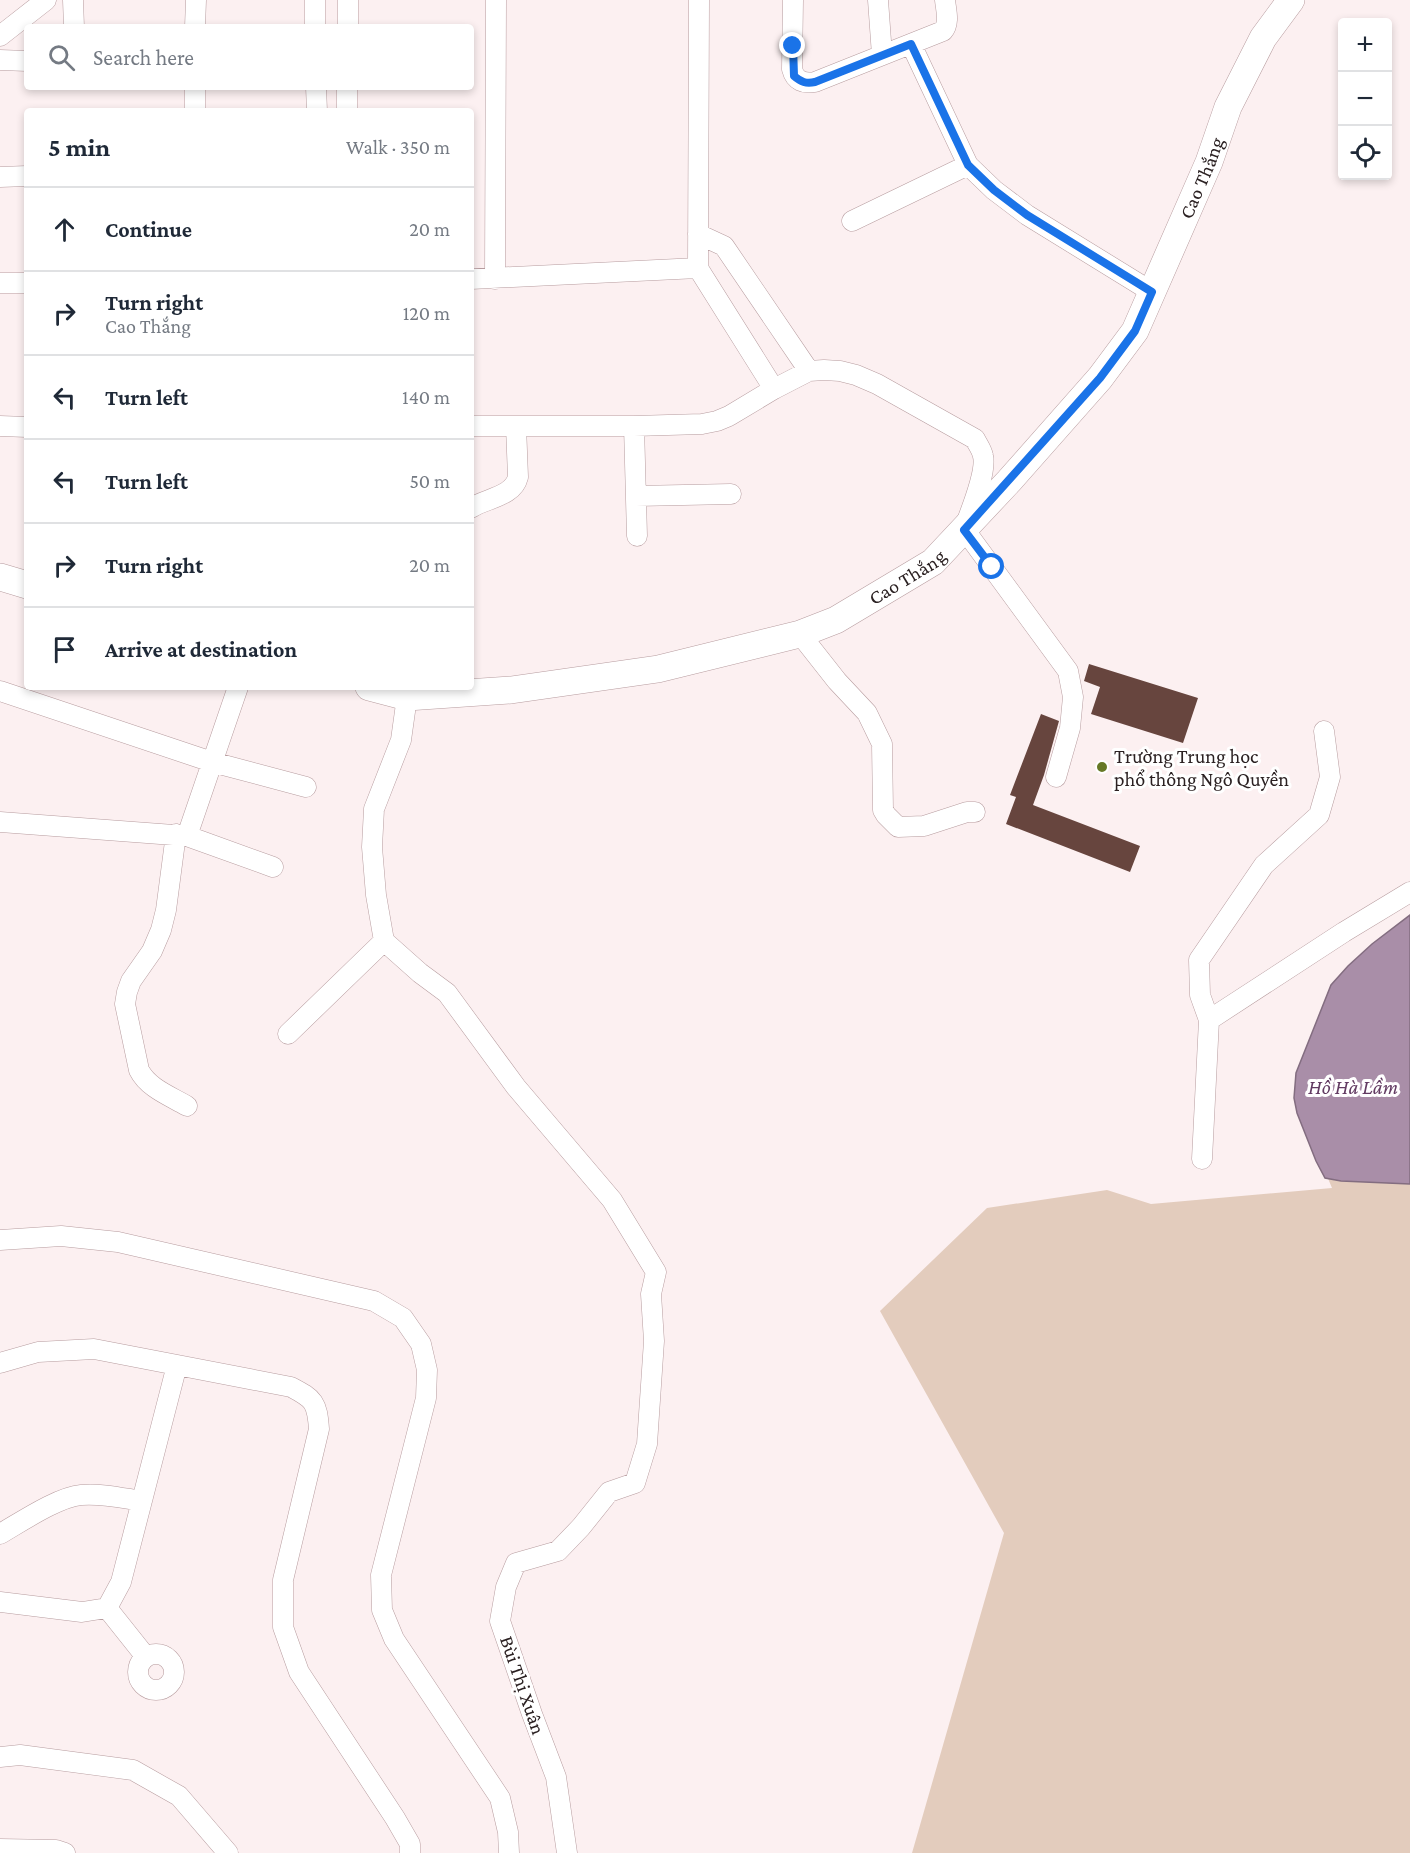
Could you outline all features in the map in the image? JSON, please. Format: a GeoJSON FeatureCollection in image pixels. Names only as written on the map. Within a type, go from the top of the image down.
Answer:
{"type":"FeatureCollection","features":[{"type":"Feature","properties":{"kind":"main road","name":"Cao Thắng"},"geometry":{"type":"LineString","coordinates":[[380,690],[406,697],[512,690],[658,669],[800,634],[836,620],[933,562],[1100,378],[1135,331],[1209,162],[1228,107],[1263,38],[1291,0]]}},
{"type":"Feature","properties":{"kind":"main road"},"geometry":{"type":"LineString","coordinates":[[0,578],[24,584]]}},
{"type":"Feature","properties":{"kind":"street"},"geometry":{"type":"LineString","coordinates":[[0,36],[46,0]]}},
{"type":"Feature","properties":{"kind":"street"},"geometry":{"type":"LineString","coordinates":[[73,0],[74,24]]}},
{"type":"Feature","properties":{"kind":"street"},"geometry":{"type":"LineString","coordinates":[[195,24],[196,0]]}},
{"type":"Feature","properties":{"kind":"street"},"geometry":{"type":"LineString","coordinates":[[315,0],[315,24]]}},
{"type":"Feature","properties":{"kind":"street"},"geometry":{"type":"LineString","coordinates":[[348,0],[348,24]]}},
{"type":"Feature","properties":{"kind":"street"},"geometry":{"type":"LineString","coordinates":[[495,279],[496,0]]}},
{"type":"Feature","properties":{"kind":"street"},"geometry":{"type":"LineString","coordinates":[[699,0],[698,268],[774,389]]}},
{"type":"Feature","properties":{"kind":"street"},"geometry":{"type":"LineString","coordinates":[[793,0],[792,69],[794,76],[807,84],[945,29],[947,21],[945,0]]}},
{"type":"Feature","properties":{"kind":"street"},"geometry":{"type":"LineString","coordinates":[[878,0],[882,55]]}},
{"type":"Feature","properties":{"kind":"street"},"geometry":{"type":"LineString","coordinates":[[911,44],[968,165],[994,190],[1027,215],[1152,292]]}},
{"type":"Feature","properties":{"kind":"street"},"geometry":{"type":"LineString","coordinates":[[0,60],[24,61]]}},
{"type":"Feature","properties":{"kind":"street"},"geometry":{"type":"LineString","coordinates":[[195,90],[195,108]]}},
{"type":"Feature","properties":{"kind":"street"},"geometry":{"type":"LineString","coordinates":[[316,90],[317,108]]}},
{"type":"Feature","properties":{"kind":"street"},"geometry":{"type":"LineString","coordinates":[[347,90],[347,108]]}},
{"type":"Feature","properties":{"kind":"street"},"geometry":{"type":"LineString","coordinates":[[852,221],[968,165]]}},
{"type":"Feature","properties":{"kind":"street"},"geometry":{"type":"LineString","coordinates":[[0,177],[24,177]]}},
{"type":"Feature","properties":{"kind":"street"},"geometry":{"type":"LineString","coordinates":[[698,234],[724,246],[809,371]]}},
{"type":"Feature","properties":{"kind":"street"},"geometry":{"type":"LineString","coordinates":[[474,279],[698,268]]}},
{"type":"Feature","properties":{"kind":"street"},"geometry":{"type":"LineString","coordinates":[[0,283],[24,283]]}},
{"type":"Feature","properties":{"kind":"street"},"geometry":{"type":"LineString","coordinates":[[474,426],[702,424],[729,416],[809,371],[824,370],[856,375],[877,384],[975,439],[984,458],[984,469],[964,530],[1068,671],[1073,698],[1070,728],[1056,777]]}},
{"type":"Feature","properties":{"kind":"street"},"geometry":{"type":"LineString","coordinates":[[0,426],[24,427]]}},
{"type":"Feature","properties":{"kind":"street"},"geometry":{"type":"LineString","coordinates":[[474,507],[511,491],[516,484],[518,477],[516,426]]}},
{"type":"Feature","properties":{"kind":"street"},"geometry":{"type":"LineString","coordinates":[[634,426],[637,536]]}},
{"type":"Feature","properties":{"kind":"street"},"geometry":{"type":"LineString","coordinates":[[636,496],[731,494]]}},
{"type":"Feature","properties":{"kind":"street"},"geometry":{"type":"LineString","coordinates":[[800,634],[837,681],[867,713],[882,744],[883,810],[892,821],[898,827],[924,826],[967,812],[975,812]]}},
{"type":"Feature","properties":{"kind":"street"},"geometry":{"type":"LineString","coordinates":[[187,1106],[154,1087],[142,1076],[125,1004],[131,981],[152,951],[161,930],[181,835],[213,762],[237,690]]}},
{"type":"Feature","properties":{"kind":"street"},"geometry":{"type":"LineString","coordinates":[[0,691],[213,762],[306,787]]}},
{"type":"Feature","properties":{"kind":"street"},"geometry":{"type":"LineString","coordinates":[[288,1034],[384,941],[376,895],[372,847],[374,809],[401,740],[406,697]]}},
{"type":"Feature","properties":{"kind":"street"},"geometry":{"type":"LineString","coordinates":[[1202,1159],[1209,1020],[1200,995],[1199,960],[1264,865],[1319,815],[1330,777],[1324,731]]}},
{"type":"Feature","properties":{"kind":"street"},"geometry":{"type":"LineString","coordinates":[[0,822],[181,835],[273,867]]}},
{"type":"Feature","properties":{"kind":"street"},"geometry":{"type":"LineString","coordinates":[[1209,1020],[1410,892]]}},
{"type":"Feature","properties":{"kind":"street","name":"Bùi Thị Xuân"},"geometry":{"type":"LineString","coordinates":[[384,941],[447,993],[516,1087],[612,1200],[656,1272],[651,1294],[653,1352],[647,1443],[635,1484],[609,1492],[558,1551],[516,1563],[506,1587],[500,1621],[556,1777],[567,1853]]}},
{"type":"Feature","properties":{"kind":"street"},"geometry":{"type":"LineString","coordinates":[[0,1240],[61,1236],[118,1242],[374,1301],[404,1318],[421,1344],[427,1370],[426,1398],[381,1575],[382,1610],[394,1639],[500,1798],[508,1832],[509,1853]]}},
{"type":"Feature","properties":{"kind":"street"},"geometry":{"type":"LineString","coordinates":[[0,1363],[38,1352],[94,1349],[291,1387],[309,1396],[318,1412],[319,1429],[283,1580],[283,1627],[299,1672],[395,1818],[410,1844],[410,1853]]}},
{"type":"Feature","properties":{"kind":"street"},"geometry":{"type":"LineString","coordinates":[[107,1608],[121,1582],[177,1365]]}},
{"type":"Feature","properties":{"kind":"street"},"geometry":{"type":"LineString","coordinates":[[0,1534],[53,1504],[78,1495],[103,1495],[142,1501]]}},
{"type":"Feature","properties":{"kind":"street"},"geometry":{"type":"LineString","coordinates":[[0,1602],[82,1612],[107,1608]]}},
{"type":"Feature","properties":{"kind":"street"},"geometry":{"type":"LineString","coordinates":[[107,1608],[146,1657]]}},
{"type":"Feature","properties":{"kind":"street"},"geometry":{"type":"LineString","coordinates":[[0,1757],[20,1755],[133,1770],[178,1796],[228,1853]]}},
{"type":"Feature","properties":{"kind":"street"},"geometry":{"type":"LineString","coordinates":[[0,1849],[65,1853]]}},
{"type":"Feature","properties":{"kind":"shaded area"},"geometry":{"type":"Polygon","coordinates":[[[1410,924],[1410,1853],[912,1853],[1004,1533],[880,1311],[987,1208],[1107,1190],[1151,1204],[1332,1188],[1300,1112],[1410,924]]]}},
{"type":"Feature","properties":{"kind":"water","name":"Hồ Hà Lầm"},"geometry":{"type":"Polygon","coordinates":[[[1410,915],[1410,1184],[1341,1181],[1325,1178],[1297,1113],[1294,1098],[1296,1073],[1331,985],[1372,944],[1410,915]]]}},
{"type":"Feature","properties":{"kind":"building"},"geometry":{"type":"Polygon","coordinates":[[[1089,664],[1198,698],[1183,743],[1091,714],[1100,687],[1084,681],[1089,664]]]}},
{"type":"Feature","properties":{"kind":"building"},"geometry":{"type":"Polygon","coordinates":[[[1041,714],[1059,721],[1033,805],[1140,846],[1130,872],[1006,824],[1016,797],[1010,795],[1041,714]]]}},
{"type":"Feature","properties":{"kind":"place","name":"Trường Trung học phổ thông Ngô Quyền"},"geometry":{"type":"Point","coordinates":[1102,767]}},
{"type":"Feature","properties":{"kind":"route"},"geometry":{"type":"LineString","coordinates":[[793,46],[794,76],[807,84],[911,44],[968,165],[994,190],[1027,215],[1152,292],[1135,331],[1100,378],[964,530],[992,567]]}}]}
